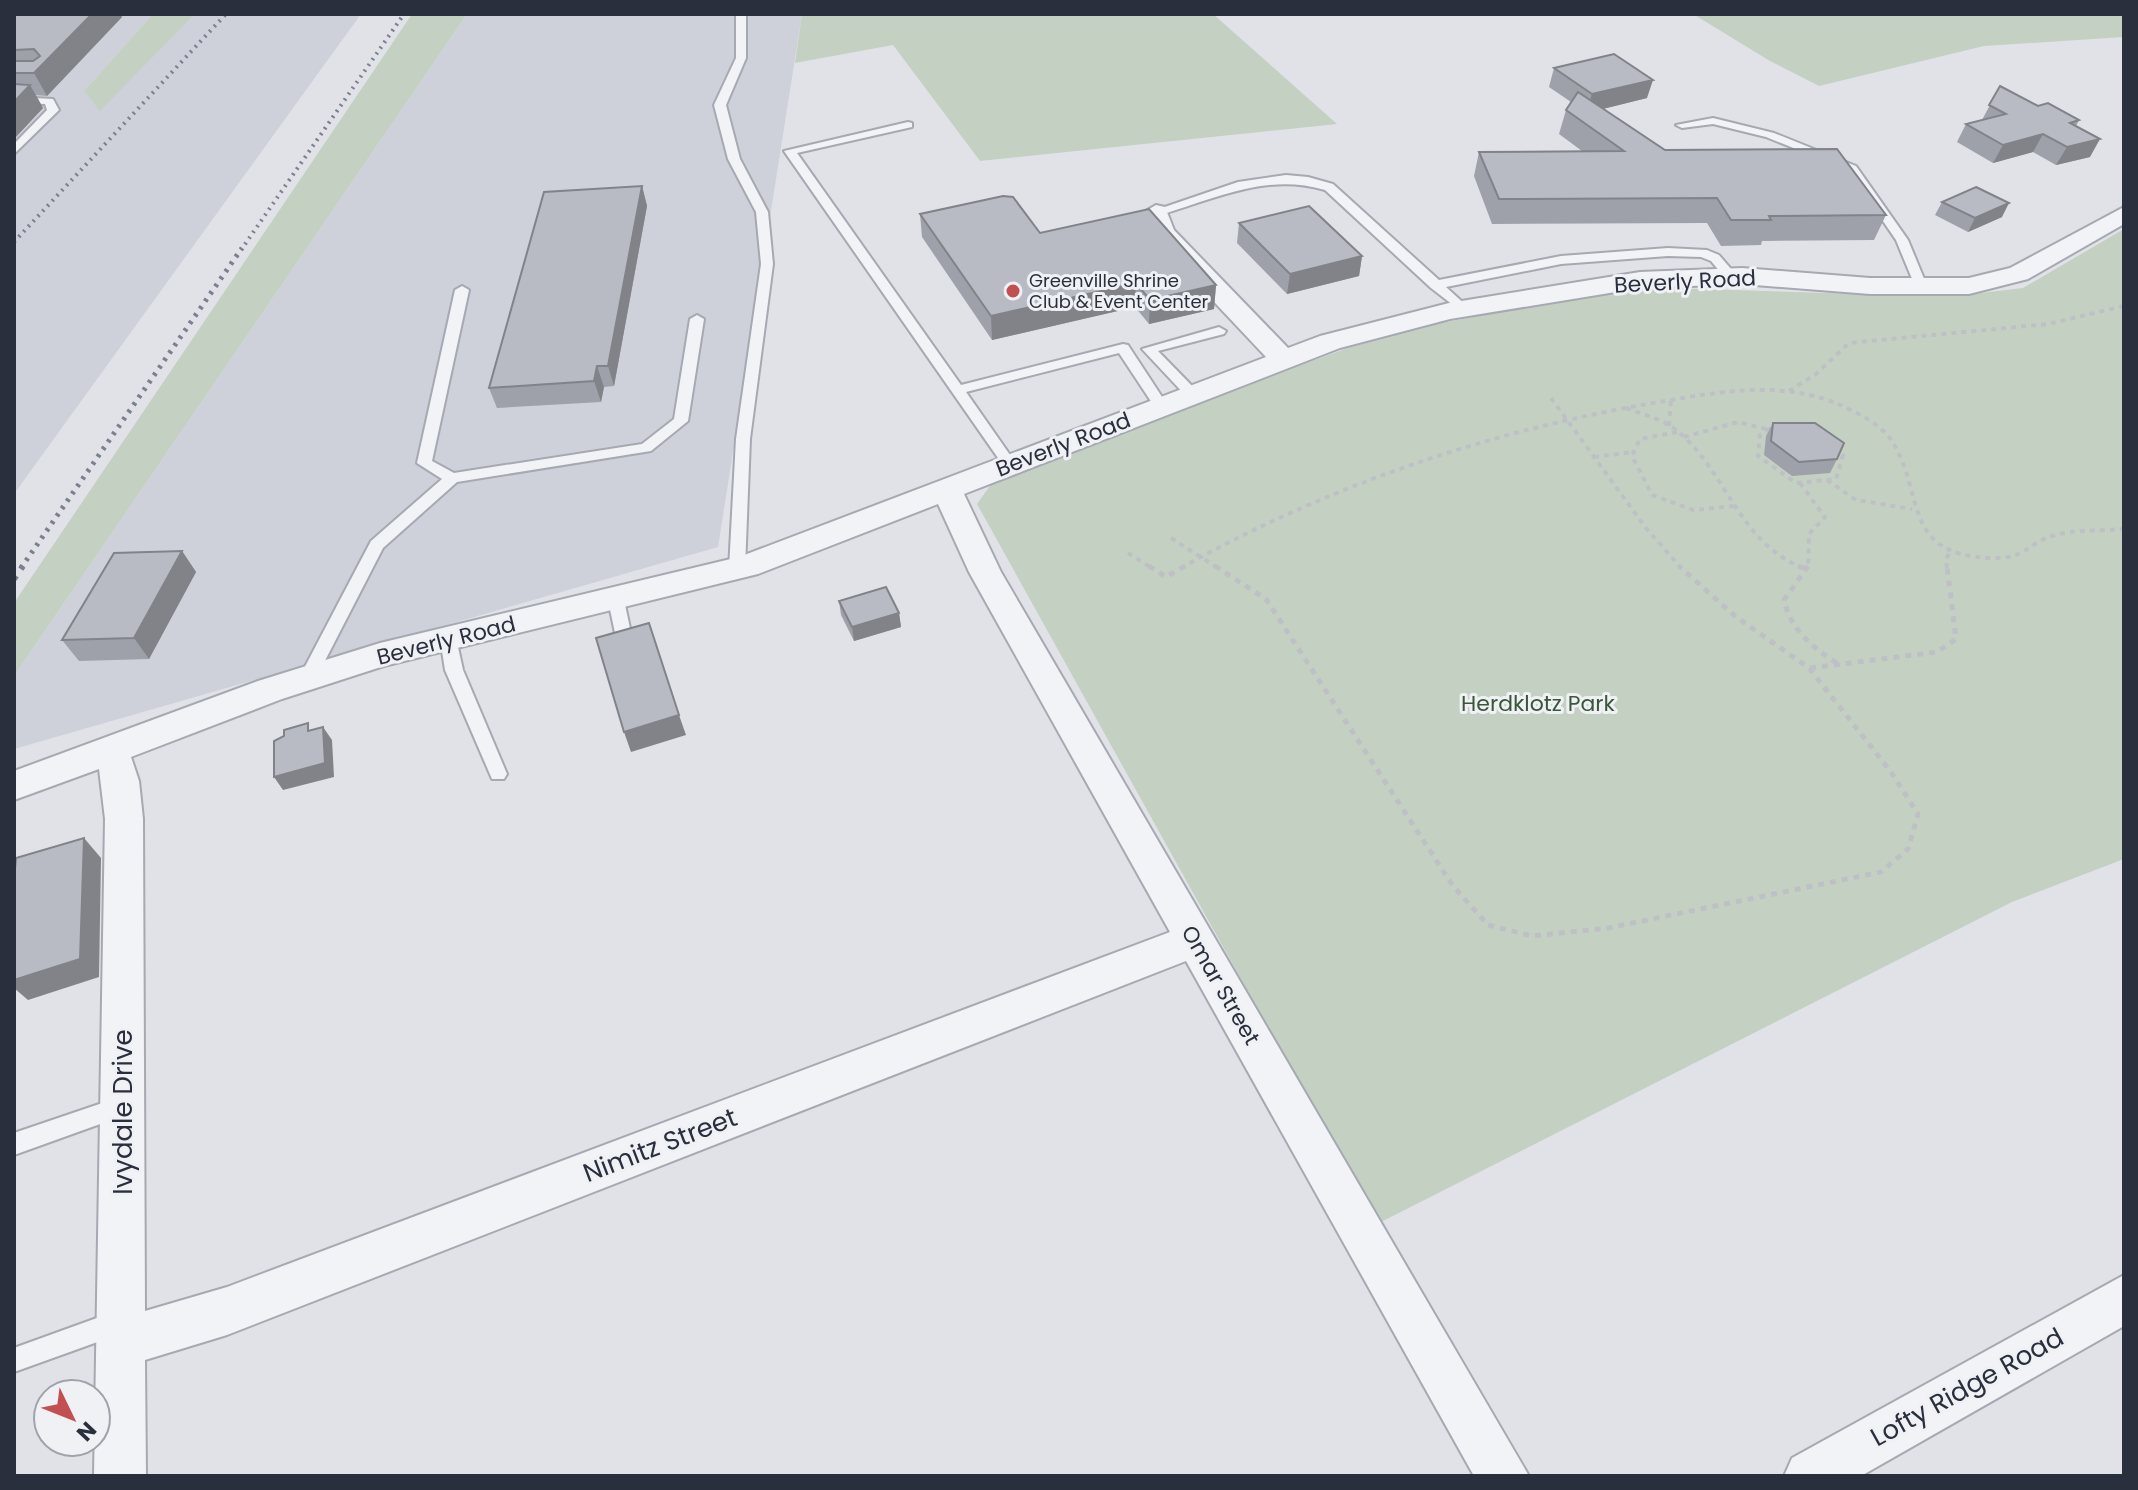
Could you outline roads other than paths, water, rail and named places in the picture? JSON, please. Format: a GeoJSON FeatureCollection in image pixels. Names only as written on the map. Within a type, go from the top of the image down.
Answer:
{"type":"FeatureCollection","features":[{"type":"Feature","properties":{"kind":"street"},"geometry":{"type":"LineString","coordinates":[[1156,212],[1162,232],[1283,359]]}},
{"type":"Feature","properties":{"kind":"street","name":"Beverly Road"},"geometry":{"type":"LineString","coordinates":[[14,786],[308,678],[448,638],[737,569],[821,541],[1283,359],[1462,308],[1640,280],[1731,276],[1969,286],[2019,274],[2124,214]]}},
{"type":"Feature","properties":{"kind":"street","name":"Omar Street"},"geometry":{"type":"LineString","coordinates":[[947,491],[985,572],[1503,1476]]}},
{"type":"Feature","properties":{"kind":"street","name":"Ivydale Drive"},"geometry":{"type":"LineString","coordinates":[[111,750],[121,781],[124,819],[120,1476]]}},
{"type":"Feature","properties":{"kind":"street","name":"Nimitz Street"},"geometry":{"type":"LineString","coordinates":[[122,1331],[242,1306],[1195,940]]}},
{"type":"Feature","properties":{"kind":"street","name":"Lofty Ridge Road"},"geometry":{"type":"LineString","coordinates":[[1810,1476],[2124,1299]]}},
{"type":"Feature","properties":{"kind":"lane"},"geometry":{"type":"LineString","coordinates":[[737,569],[743,439],[767,264],[762,212],[734,159],[720,105],[741,58],[741,14]]}},
{"type":"Feature","properties":{"kind":"lane"},"geometry":{"type":"LineString","coordinates":[[14,100],[49,101],[53,110],[14,151]]}},
{"type":"Feature","properties":{"kind":"lane"},"geometry":{"type":"LineString","coordinates":[[1682,125],[1713,121],[1770,135],[1852,168],[1902,240],[1921,286]]}},
{"type":"Feature","properties":{"kind":"lane"},"geometry":{"type":"LineString","coordinates":[[908,125],[790,151],[1010,465]]}},
{"type":"Feature","properties":{"kind":"lane"},"geometry":{"type":"LineString","coordinates":[[1156,212],[1276,178],[1310,179],[1329,187],[1462,308]]}},
{"type":"Feature","properties":{"kind":"lane"},"geometry":{"type":"LineString","coordinates":[[1436,285],[1561,260],[1668,252],[1703,253],[1715,258],[1731,276]]}},
{"type":"Feature","properties":{"kind":"lane"},"geometry":{"type":"LineString","coordinates":[[452,478],[424,463],[462,290]]}},
{"type":"Feature","properties":{"kind":"lane"},"geometry":{"type":"LineString","coordinates":[[308,678],[377,545],[452,478],[646,448],[681,421],[697,319]]}},
{"type":"Feature","properties":{"kind":"lane"},"geometry":{"type":"LineString","coordinates":[[1192,394],[1149,349],[1219,331]]}},
{"type":"Feature","properties":{"kind":"lane"},"geometry":{"type":"LineString","coordinates":[[957,390],[1123,348],[1161,406]]}},
{"type":"Feature","properties":{"kind":"lane"},"geometry":{"type":"LineString","coordinates":[[616,600],[623,633]]}},
{"type":"Feature","properties":{"kind":"lane"},"geometry":{"type":"LineString","coordinates":[[448,638],[454,670],[498,774]]}},
{"type":"Feature","properties":{"kind":"lane"},"geometry":{"type":"LineString","coordinates":[[14,1144],[123,1106]]}},
{"type":"Feature","properties":{"kind":"lane"},"geometry":{"type":"LineString","coordinates":[[14,1360],[122,1331]]}},
{"type":"Feature","properties":{"kind":"railway"},"geometry":{"type":"LineString","coordinates":[[14,242],[226,14]]}},
{"type":"Feature","properties":{"kind":"railway"},"geometry":{"type":"LineString","coordinates":[[241,250],[404,14]]}},
{"type":"Feature","properties":{"kind":"railway"},"geometry":{"type":"LineString","coordinates":[[21,568],[242,248]]}},
{"type":"Feature","properties":{"kind":"railway"},"geometry":{"type":"LineString","coordinates":[[14,579],[23,566]]}},
{"type":"Feature","properties":{"kind":"place","name":"Greenville Shrine Club & Event Center"},"geometry":{"type":"Point","coordinates":[1013,291]}},
{"type":"Feature","properties":{"kind":"park label","name":"Herdklotz Park"},"geometry":{"type":"Point","coordinates":[1538,703]}}]}
